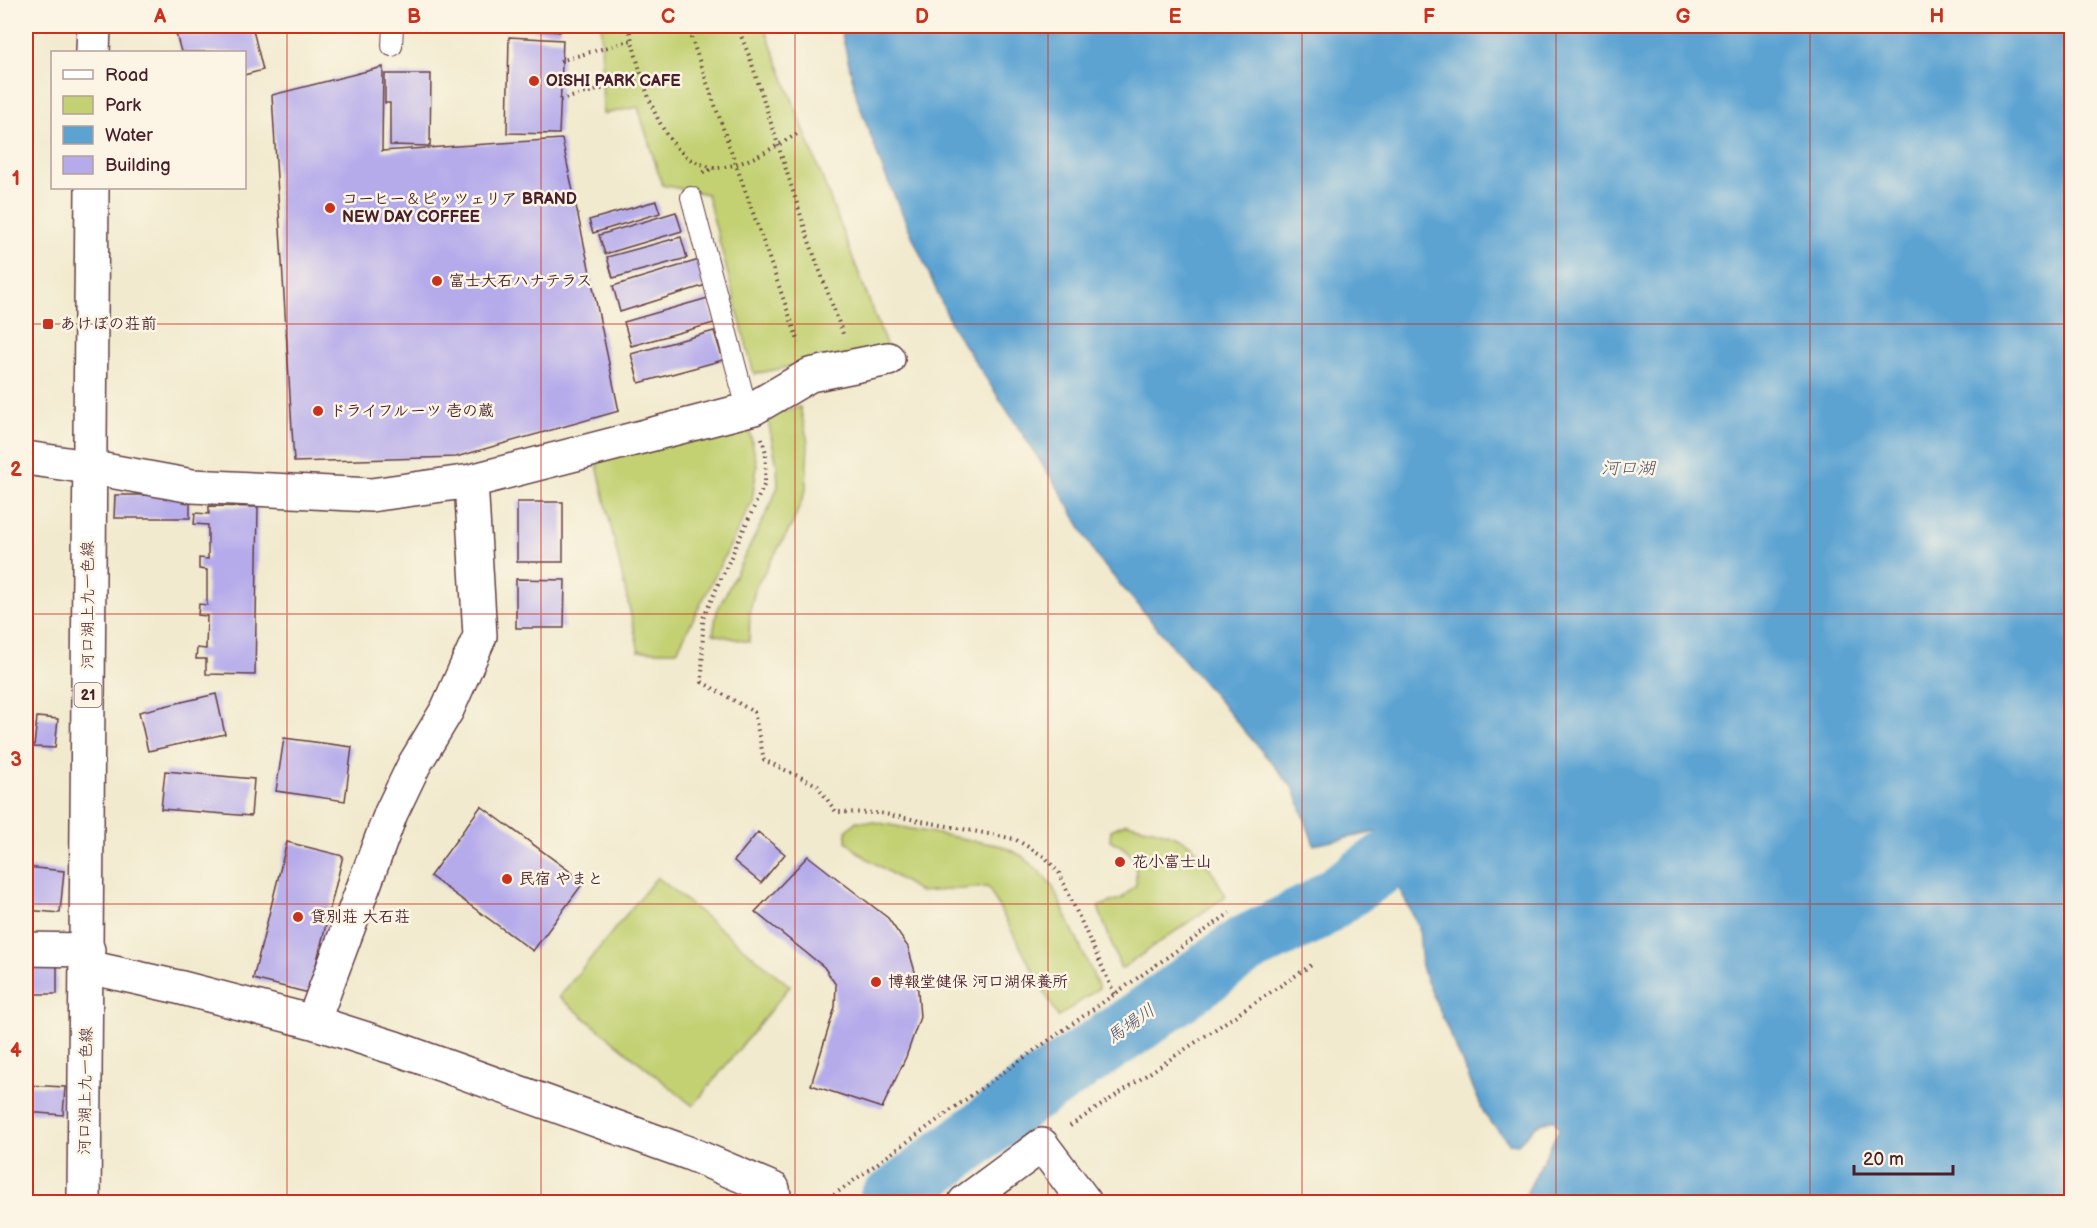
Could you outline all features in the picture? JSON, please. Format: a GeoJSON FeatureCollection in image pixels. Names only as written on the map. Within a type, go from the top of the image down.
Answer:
{"type":"FeatureCollection","features":[{"type":"Feature","properties":{"kind":"street"},"geometry":{"type":"LineString","coordinates":[[93,51],[94,26]]}},
{"type":"Feature","properties":{"kind":"street","name":"河口湖上九一色線"},"geometry":{"type":"LineString","coordinates":[[84,1203],[88,959],[88,467],[92,189]]}},
{"type":"Feature","properties":{"kind":"street"},"geometry":{"type":"LineString","coordinates":[[26,458],[192,486],[370,495],[471,481],[751,409],[810,375],[888,359]]}},
{"type":"Feature","properties":{"kind":"street"},"geometry":{"type":"LineString","coordinates":[[313,1022],[391,813],[414,765],[447,710],[480,636],[471,481]]}},
{"type":"Feature","properties":{"kind":"street"},"geometry":{"type":"LineString","coordinates":[[26,949],[88,959],[178,987],[313,1022],[395,1048],[691,1154],[773,1189],[775,1203]]}},
{"type":"Feature","properties":{"kind":"street"},"geometry":{"type":"LineString","coordinates":[[965,1203],[1042,1145],[1085,1203]]}},
{"type":"Feature","properties":{"kind":"lane"},"geometry":{"type":"LineString","coordinates":[[392,46],[393,26]]}},
{"type":"Feature","properties":{"kind":"lane"},"geometry":{"type":"LineString","coordinates":[[691,197],[751,409]]}},
{"type":"Feature","properties":{"kind":"path"},"geometry":{"type":"LineString","coordinates":[[628,26],[643,78],[663,128],[678,151],[696,163],[715,168],[737,164],[797,134]]}},
{"type":"Feature","properties":{"kind":"path"},"geometry":{"type":"LineString","coordinates":[[687,26],[810,375]]}},
{"type":"Feature","properties":{"kind":"path"},"geometry":{"type":"LineString","coordinates":[[737,26],[750,58],[810,244],[854,366]]}},
{"type":"Feature","properties":{"kind":"path"},"geometry":{"type":"LineString","coordinates":[[560,61],[632,40]]}},
{"type":"Feature","properties":{"kind":"path"},"geometry":{"type":"LineString","coordinates":[[560,100],[643,78]]}},
{"type":"Feature","properties":{"kind":"path"},"geometry":{"type":"LineString","coordinates":[[751,409],[766,453],[765,483],[703,618],[702,682],[754,712],[764,760],[817,785],[836,812],[879,813],[987,832],[1015,839],[1046,857],[1059,873],[1114,995]]}},
{"type":"Feature","properties":{"kind":"path"},"geometry":{"type":"LineString","coordinates":[[824,1203],[1230,913]]}},
{"type":"Feature","properties":{"kind":"path"},"geometry":{"type":"LineString","coordinates":[[1042,1145],[1312,964]]}},
{"type":"Feature","properties":{"kind":"green space"},"geometry":{"type":"Polygon","coordinates":[[[601,26],[764,26],[887,347],[754,374],[707,194],[662,185],[638,107],[603,114],[601,26]]]}},
{"type":"Feature","properties":{"kind":"green space"},"geometry":{"type":"Polygon","coordinates":[[[800,407],[808,442],[806,490],[792,525],[756,586],[750,611],[749,642],[713,634],[717,611],[778,486],[777,466],[767,415],[800,407]]]}},
{"type":"Feature","properties":{"kind":"green space"},"geometry":{"type":"Polygon","coordinates":[[[747,419],[757,465],[752,502],[677,651],[639,651],[596,460],[747,419]]]}},
{"type":"Feature","properties":{"kind":"green space"},"geometry":{"type":"Polygon","coordinates":[[[856,821],[874,822],[1002,846],[1022,856],[1052,885],[1099,988],[1058,1017],[988,887],[920,892],[860,854],[846,841],[847,830],[856,821]]]}},
{"type":"Feature","properties":{"kind":"green space"},"geometry":{"type":"Polygon","coordinates":[[[1126,823],[1169,834],[1192,846],[1207,863],[1226,896],[1121,969],[1098,907],[1122,898],[1136,885],[1135,862],[1129,852],[1110,840],[1111,830],[1126,823]]]}},
{"type":"Feature","properties":{"kind":"green space"},"geometry":{"type":"Polygon","coordinates":[[[657,877],[790,986],[693,1106],[559,997],[657,877]]]}},
{"type":"Feature","properties":{"kind":"water","name":"河口湖"},"geometry":{"type":"Polygon","coordinates":[[[840,26],[2071,26],[2071,1202],[1522,1202],[1559,1129],[1554,1119],[1537,1125],[1518,1144],[1509,1143],[1485,1115],[1422,970],[1419,927],[1385,862],[1376,832],[1314,845],[1294,789],[1097,557],[1062,494],[953,328],[883,170],[857,98],[840,26]]]}},
{"type":"Feature","properties":{"kind":"building"},"geometry":{"type":"Polygon","coordinates":[[[174,26],[252,26],[263,70],[246,74],[246,51],[181,51],[174,26]]]}},
{"type":"Feature","properties":{"kind":"building"},"geometry":{"type":"Polygon","coordinates":[[[490,26],[561,26],[560,32],[490,26]]]}},
{"type":"Feature","properties":{"kind":"building","name":"OISHI PARK CAFE"},"geometry":{"type":"Polygon","coordinates":[[[509,37],[563,40],[559,134],[507,133],[509,37]]]}},
{"type":"Feature","properties":{"kind":"building","name":"富士大石ハナテラス"},"geometry":{"type":"Polygon","coordinates":[[[383,67],[382,151],[562,139],[619,411],[456,457],[294,462],[272,95],[383,67]]]}},
{"type":"Feature","properties":{"kind":"building"},"geometry":{"type":"Polygon","coordinates":[[[385,74],[431,74],[430,146],[390,145],[390,103],[385,103],[385,74]]]}},
{"type":"Feature","properties":{"kind":"building"},"geometry":{"type":"Polygon","coordinates":[[[656,201],[660,213],[593,233],[589,220],[656,201]]]}},
{"type":"Feature","properties":{"kind":"building"},"geometry":{"type":"Polygon","coordinates":[[[676,212],[682,231],[605,254],[599,235],[676,212]]]}},
{"type":"Feature","properties":{"kind":"building"},"geometry":{"type":"Polygon","coordinates":[[[681,237],[687,258],[613,278],[607,257],[681,237]]]}},
{"type":"Feature","properties":{"kind":"building"},"geometry":{"type":"Polygon","coordinates":[[[699,260],[706,285],[620,312],[613,286],[699,260]]]}},
{"type":"Feature","properties":{"kind":"building"},"geometry":{"type":"Polygon","coordinates":[[[708,298],[714,323],[631,346],[624,322],[708,298]]]}},
{"type":"Feature","properties":{"kind":"building"},"geometry":{"type":"Polygon","coordinates":[[[714,331],[723,360],[639,383],[631,354],[714,331]]]}},
{"type":"Feature","properties":{"kind":"building"},"geometry":{"type":"Polygon","coordinates":[[[115,495],[190,495],[190,518],[114,518],[115,495]]]}},
{"type":"Feature","properties":{"kind":"building"},"geometry":{"type":"Polygon","coordinates":[[[517,502],[563,502],[563,562],[517,562],[517,502]]]}},
{"type":"Feature","properties":{"kind":"building"},"geometry":{"type":"Polygon","coordinates":[[[209,506],[258,507],[255,675],[206,674],[206,659],[196,659],[197,648],[206,649],[207,616],[198,615],[199,604],[207,605],[207,570],[199,569],[199,558],[208,559],[208,525],[194,524],[195,513],[209,514],[209,506]]]}},
{"type":"Feature","properties":{"kind":"building"},"geometry":{"type":"Polygon","coordinates":[[[516,579],[565,580],[564,628],[516,628],[516,579]]]}},
{"type":"Feature","properties":{"kind":"building"},"geometry":{"type":"Polygon","coordinates":[[[216,694],[225,734],[148,751],[139,712],[216,694]]]}},
{"type":"Feature","properties":{"kind":"building"},"geometry":{"type":"Polygon","coordinates":[[[37,717],[58,719],[55,748],[34,747],[37,717]]]}},
{"type":"Feature","properties":{"kind":"building"},"geometry":{"type":"Polygon","coordinates":[[[284,738],[352,747],[345,801],[276,791],[284,738]]]}},
{"type":"Feature","properties":{"kind":"building"},"geometry":{"type":"Polygon","coordinates":[[[165,771],[254,779],[251,816],[161,809],[165,771]]]}},
{"type":"Feature","properties":{"kind":"building","name":"民宿 やまと"},"geometry":{"type":"Polygon","coordinates":[[[481,806],[584,882],[533,951],[430,876],[481,806]]]}},
{"type":"Feature","properties":{"kind":"building"},"geometry":{"type":"Polygon","coordinates":[[[758,832],[785,854],[761,883],[734,861],[758,832]]]}},
{"type":"Feature","properties":{"kind":"building","name":"貸別荘 大石荘"},"geometry":{"type":"Polygon","coordinates":[[[287,842],[343,856],[309,993],[253,979],[287,842]]]}},
{"type":"Feature","properties":{"kind":"building","name":"博報堂健保 河口湖保養所"},"geometry":{"type":"Polygon","coordinates":[[[808,856],[888,918],[908,947],[917,979],[920,1017],[906,1057],[882,1108],[811,1085],[835,1007],[836,985],[824,967],[755,912],[808,856]]]}},
{"type":"Feature","properties":{"kind":"building"},"geometry":{"type":"Polygon","coordinates":[[[26,867],[64,871],[60,913],[26,910],[26,867]]]}},
{"type":"Feature","properties":{"kind":"building"},"geometry":{"type":"Polygon","coordinates":[[[57,959],[57,994],[29,994],[29,1049],[26,1049],[26,960],[57,959]]]}},
{"type":"Feature","properties":{"kind":"building"},"geometry":{"type":"Polygon","coordinates":[[[26,1085],[65,1087],[63,1115],[26,1112],[26,1085]]]}},
{"type":"Feature","properties":{"kind":"waterway","name":"馬場川"},"geometry":{"type":"LineString","coordinates":[[888,1202],[1027,1096],[1138,1022],[1244,946],[1315,911],[1385,862]]}},
{"type":"Feature","properties":{"kind":"place","name":"OISHI PARK CAFE"},"geometry":{"type":"Point","coordinates":[534,81]}},
{"type":"Feature","properties":{"kind":"place","name":"コーヒー＆ピッツェリア BRAND NEW DAY COFFEE"},"geometry":{"type":"Point","coordinates":[330,208]}},
{"type":"Feature","properties":{"kind":"place","name":"富士大石ハナテラス"},"geometry":{"type":"Point","coordinates":[437,281]}},
{"type":"Feature","properties":{"kind":"place","name":"あけぼの荘前"},"geometry":{"type":"Point","coordinates":[48,324]}},
{"type":"Feature","properties":{"kind":"place","name":"ドライフルーツ 壱の蔵"},"geometry":{"type":"Point","coordinates":[318,411]}},
{"type":"Feature","properties":{"kind":"place","name":"花小富士山"},"geometry":{"type":"Point","coordinates":[1120,862]}},
{"type":"Feature","properties":{"kind":"place","name":"民宿 やまと"},"geometry":{"type":"Point","coordinates":[507,879]}},
{"type":"Feature","properties":{"kind":"place","name":"貸別荘 大石荘"},"geometry":{"type":"Point","coordinates":[298,917]}},
{"type":"Feature","properties":{"kind":"place","name":"博報堂健保 河口湖保養所"},"geometry":{"type":"Point","coordinates":[876,982]}}]}
